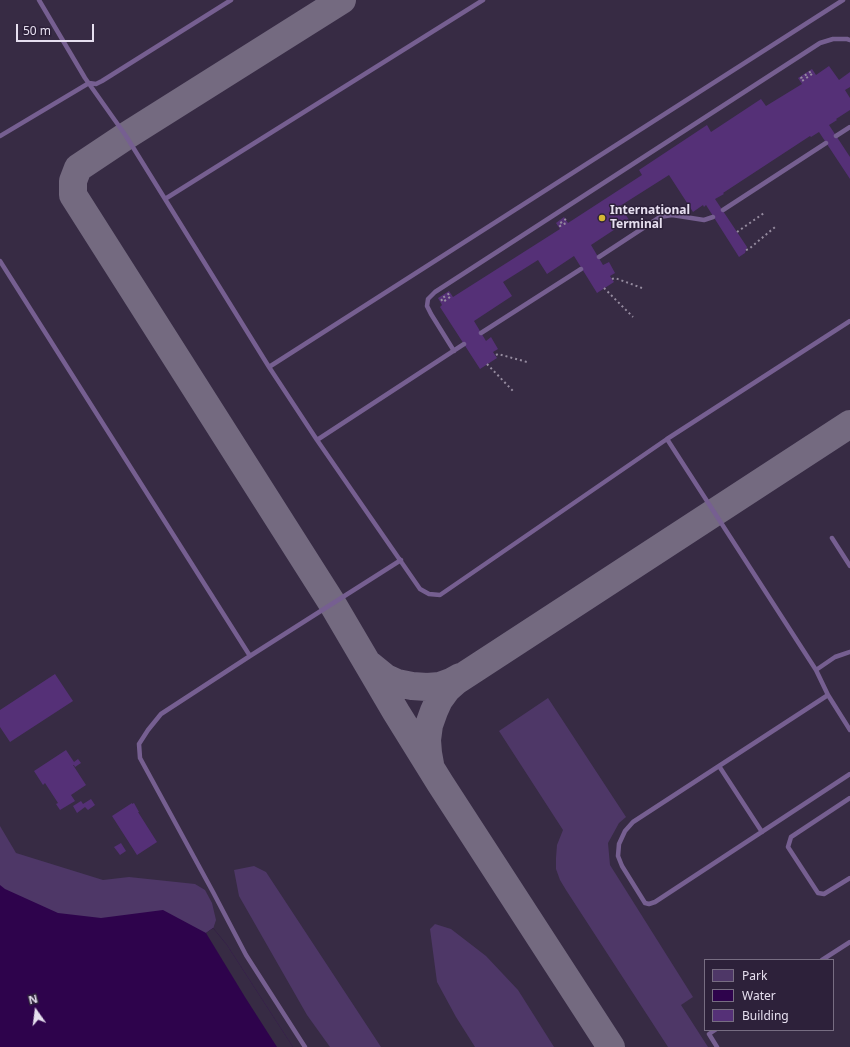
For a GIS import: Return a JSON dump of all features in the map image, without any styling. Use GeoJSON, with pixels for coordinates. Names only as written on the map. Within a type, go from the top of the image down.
{"type":"FeatureCollection","features":[{"type":"Feature","properties":{"kind":"lane"},"geometry":{"type":"LineString","coordinates":[[39,0],[89,83],[126,136],[269,367],[317,440],[420,589],[429,594],[440,595],[667,438],[850,321]]}},
{"type":"Feature","properties":{"kind":"lane"},"geometry":{"type":"LineString","coordinates":[[0,136],[89,83],[96,84],[102,81],[231,0]]}},
{"type":"Feature","properties":{"kind":"lane"},"geometry":{"type":"LineString","coordinates":[[165,199],[483,0]]}},
{"type":"Feature","properties":{"kind":"lane"},"geometry":{"type":"LineString","coordinates":[[269,367],[843,0]]}},
{"type":"Feature","properties":{"kind":"lane"},"geometry":{"type":"LineString","coordinates":[[454,351],[427,306],[428,298],[435,292],[820,43],[833,39],[850,40]]}},
{"type":"Feature","properties":{"kind":"lane"},"geometry":{"type":"LineString","coordinates":[[836,136],[850,127]]}},
{"type":"Feature","properties":{"kind":"lane"},"geometry":{"type":"LineString","coordinates":[[723,210],[826,143]]}},
{"type":"Feature","properties":{"kind":"lane"},"geometry":{"type":"LineString","coordinates":[[598,257],[660,217],[672,215],[704,220],[713,217]]}},
{"type":"Feature","properties":{"kind":"lane"},"geometry":{"type":"LineString","coordinates":[[0,262],[250,656]]}},
{"type":"Feature","properties":{"kind":"lane"},"geometry":{"type":"LineString","coordinates":[[481,333],[581,268]]}},
{"type":"Feature","properties":{"kind":"lane"},"geometry":{"type":"LineString","coordinates":[[317,440],[464,344]]}},
{"type":"Feature","properties":{"kind":"lane"},"geometry":{"type":"LineString","coordinates":[[667,438],[816,670],[828,695],[850,730]]}},
{"type":"Feature","properties":{"kind":"lane"},"geometry":{"type":"LineString","coordinates":[[832,538],[850,566]]}},
{"type":"Feature","properties":{"kind":"lane"},"geometry":{"type":"LineString","coordinates":[[305,1047],[246,955],[140,758],[139,744],[161,714],[401,560]]}},
{"type":"Feature","properties":{"kind":"lane"},"geometry":{"type":"LineString","coordinates":[[816,670],[835,657],[850,652]]}},
{"type":"Feature","properties":{"kind":"lane"},"geometry":{"type":"LineString","coordinates":[[828,695],[633,822],[625,831],[619,844],[618,856],[622,866],[645,903],[649,904],[655,902],[850,774]]}},
{"type":"Feature","properties":{"kind":"lane"},"geometry":{"type":"LineString","coordinates":[[719,766],[762,832]]}},
{"type":"Feature","properties":{"kind":"lane"},"geometry":{"type":"LineString","coordinates":[[850,798],[791,837],[788,847],[818,893],[824,894],[850,878]]}},
{"type":"Feature","properties":{"kind":"lane"},"geometry":{"type":"LineString","coordinates":[[824,959],[850,942]]}},
{"type":"Feature","properties":{"kind":"lane"},"geometry":{"type":"LineString","coordinates":[[714,1031],[709,1034],[718,1047]]}},
{"type":"Feature","properties":{"kind":"path"},"geometry":{"type":"LineString","coordinates":[[812,74],[802,81],[801,78],[813,70]]}},
{"type":"Feature","properties":{"kind":"path"},"geometry":{"type":"LineString","coordinates":[[737,232],[764,213]]}},
{"type":"Feature","properties":{"kind":"path"},"geometry":{"type":"LineString","coordinates":[[566,219],[559,224],[560,226],[566,223]]}},
{"type":"Feature","properties":{"kind":"path"},"geometry":{"type":"LineString","coordinates":[[746,250],[774,227]]}},
{"type":"Feature","properties":{"kind":"path"},"geometry":{"type":"LineString","coordinates":[[612,279],[615,278],[642,288]]}},
{"type":"Feature","properties":{"kind":"path"},"geometry":{"type":"LineString","coordinates":[[604,288],[632,317]]}},
{"type":"Feature","properties":{"kind":"path"},"geometry":{"type":"LineString","coordinates":[[450,293],[441,299],[443,302],[450,297]]}},
{"type":"Feature","properties":{"kind":"path"},"geometry":{"type":"LineString","coordinates":[[496,355],[498,354],[527,362]]}},
{"type":"Feature","properties":{"kind":"path"},"geometry":{"type":"LineString","coordinates":[[487,364],[514,392]]}},
{"type":"Feature","properties":{"kind":"green space"},"geometry":{"type":"Polygon","coordinates":[[[548,698],[626,817],[619,823],[608,843],[610,865],[693,997],[681,1005],[708,1047],[668,1047],[560,880],[556,869],[556,858],[557,845],[563,830],[499,731],[548,698]]]}},
{"type":"Feature","properties":{"kind":"green space"},"geometry":{"type":"Polygon","coordinates":[[[0,826],[16,853],[103,880],[129,877],[195,884],[205,890],[212,903],[216,920],[213,929],[227,945],[293,1047],[0,1047],[0,826]]]}},
{"type":"Feature","properties":{"kind":"green space"},"geometry":{"type":"Polygon","coordinates":[[[254,866],[266,872],[381,1047],[330,1047],[307,1015],[239,896],[234,870],[254,866]]]}},
{"type":"Feature","properties":{"kind":"green space"},"geometry":{"type":"Polygon","coordinates":[[[435,924],[451,929],[486,956],[518,990],[554,1047],[475,1047],[456,1017],[437,982],[430,929],[435,924]]]}},
{"type":"Feature","properties":{"kind":"water"},"geometry":{"type":"Polygon","coordinates":[[[0,885],[5,889],[58,913],[101,918],[163,910],[206,933],[213,928],[227,945],[293,1047],[0,1047],[0,885]]]}},
{"type":"Feature","properties":{"kind":"pier"},"geometry":{"type":"Polygon","coordinates":[[[213,928],[227,945],[293,1047],[277,1047],[206,933],[213,928]]]}},
{"type":"Feature","properties":{"kind":"building","name":"International Terminal"},"geometry":{"type":"Polygon","coordinates":[[[829,66],[839,80],[850,72],[850,87],[845,90],[850,98],[850,110],[829,125],[850,157],[850,179],[819,132],[811,137],[810,136],[723,193],[724,194],[715,199],[747,247],[745,253],[739,257],[706,205],[704,207],[703,205],[693,212],[669,175],[620,206],[629,220],[591,245],[603,265],[609,262],[615,273],[610,276],[614,282],[597,293],[574,256],[547,274],[538,260],[503,282],[512,296],[474,321],[486,341],[491,337],[498,349],[493,352],[497,358],[480,369],[440,307],[442,305],[438,298],[449,291],[453,297],[560,229],[556,223],[564,217],[568,223],[642,175],[639,170],[707,125],[711,132],[761,99],[766,106],[802,84],[798,78],[812,69],[816,75],[829,66]]]}},
{"type":"Feature","properties":{"kind":"building"},"geometry":{"type":"Polygon","coordinates":[[[55,674],[73,701],[10,742],[0,727],[0,710],[55,674]]]}},
{"type":"Feature","properties":{"kind":"building"},"geometry":{"type":"Polygon","coordinates":[[[66,750],[74,762],[78,759],[81,763],[75,767],[73,765],[86,785],[71,795],[75,801],[60,810],[56,804],[58,803],[45,783],[43,785],[34,771],[66,750]]]}},
{"type":"Feature","properties":{"kind":"building"},"geometry":{"type":"Polygon","coordinates":[[[91,799],[95,805],[88,810],[85,807],[77,813],[73,806],[81,801],[83,804],[91,799]]]}},
{"type":"Feature","properties":{"kind":"building"},"geometry":{"type":"Polygon","coordinates":[[[134,803],[157,842],[137,855],[112,816],[134,803]]]}},
{"type":"Feature","properties":{"kind":"building"},"geometry":{"type":"Polygon","coordinates":[[[121,843],[126,851],[120,855],[114,847],[121,843]]]}},
{"type":"Feature","properties":{"kind":"taxiway"},"geometry":{"type":"LineString","coordinates":[[342,0],[126,136],[78,168],[73,181],[73,195],[332,603],[396,712],[440,783],[611,1047]]}},
{"type":"Feature","properties":{"kind":"taxiway"},"geometry":{"type":"LineString","coordinates":[[430,764],[427,740],[429,725],[439,700],[447,689],[456,681],[850,424]]}},
{"type":"Feature","properties":{"kind":"taxiway"},"geometry":{"type":"LineString","coordinates":[[370,665],[386,678],[397,683],[412,686],[440,686],[460,677]]}},
{"type":"Feature","properties":{"kind":"place","name":"International Terminal"},"geometry":{"type":"Point","coordinates":[602,218]}}]}
